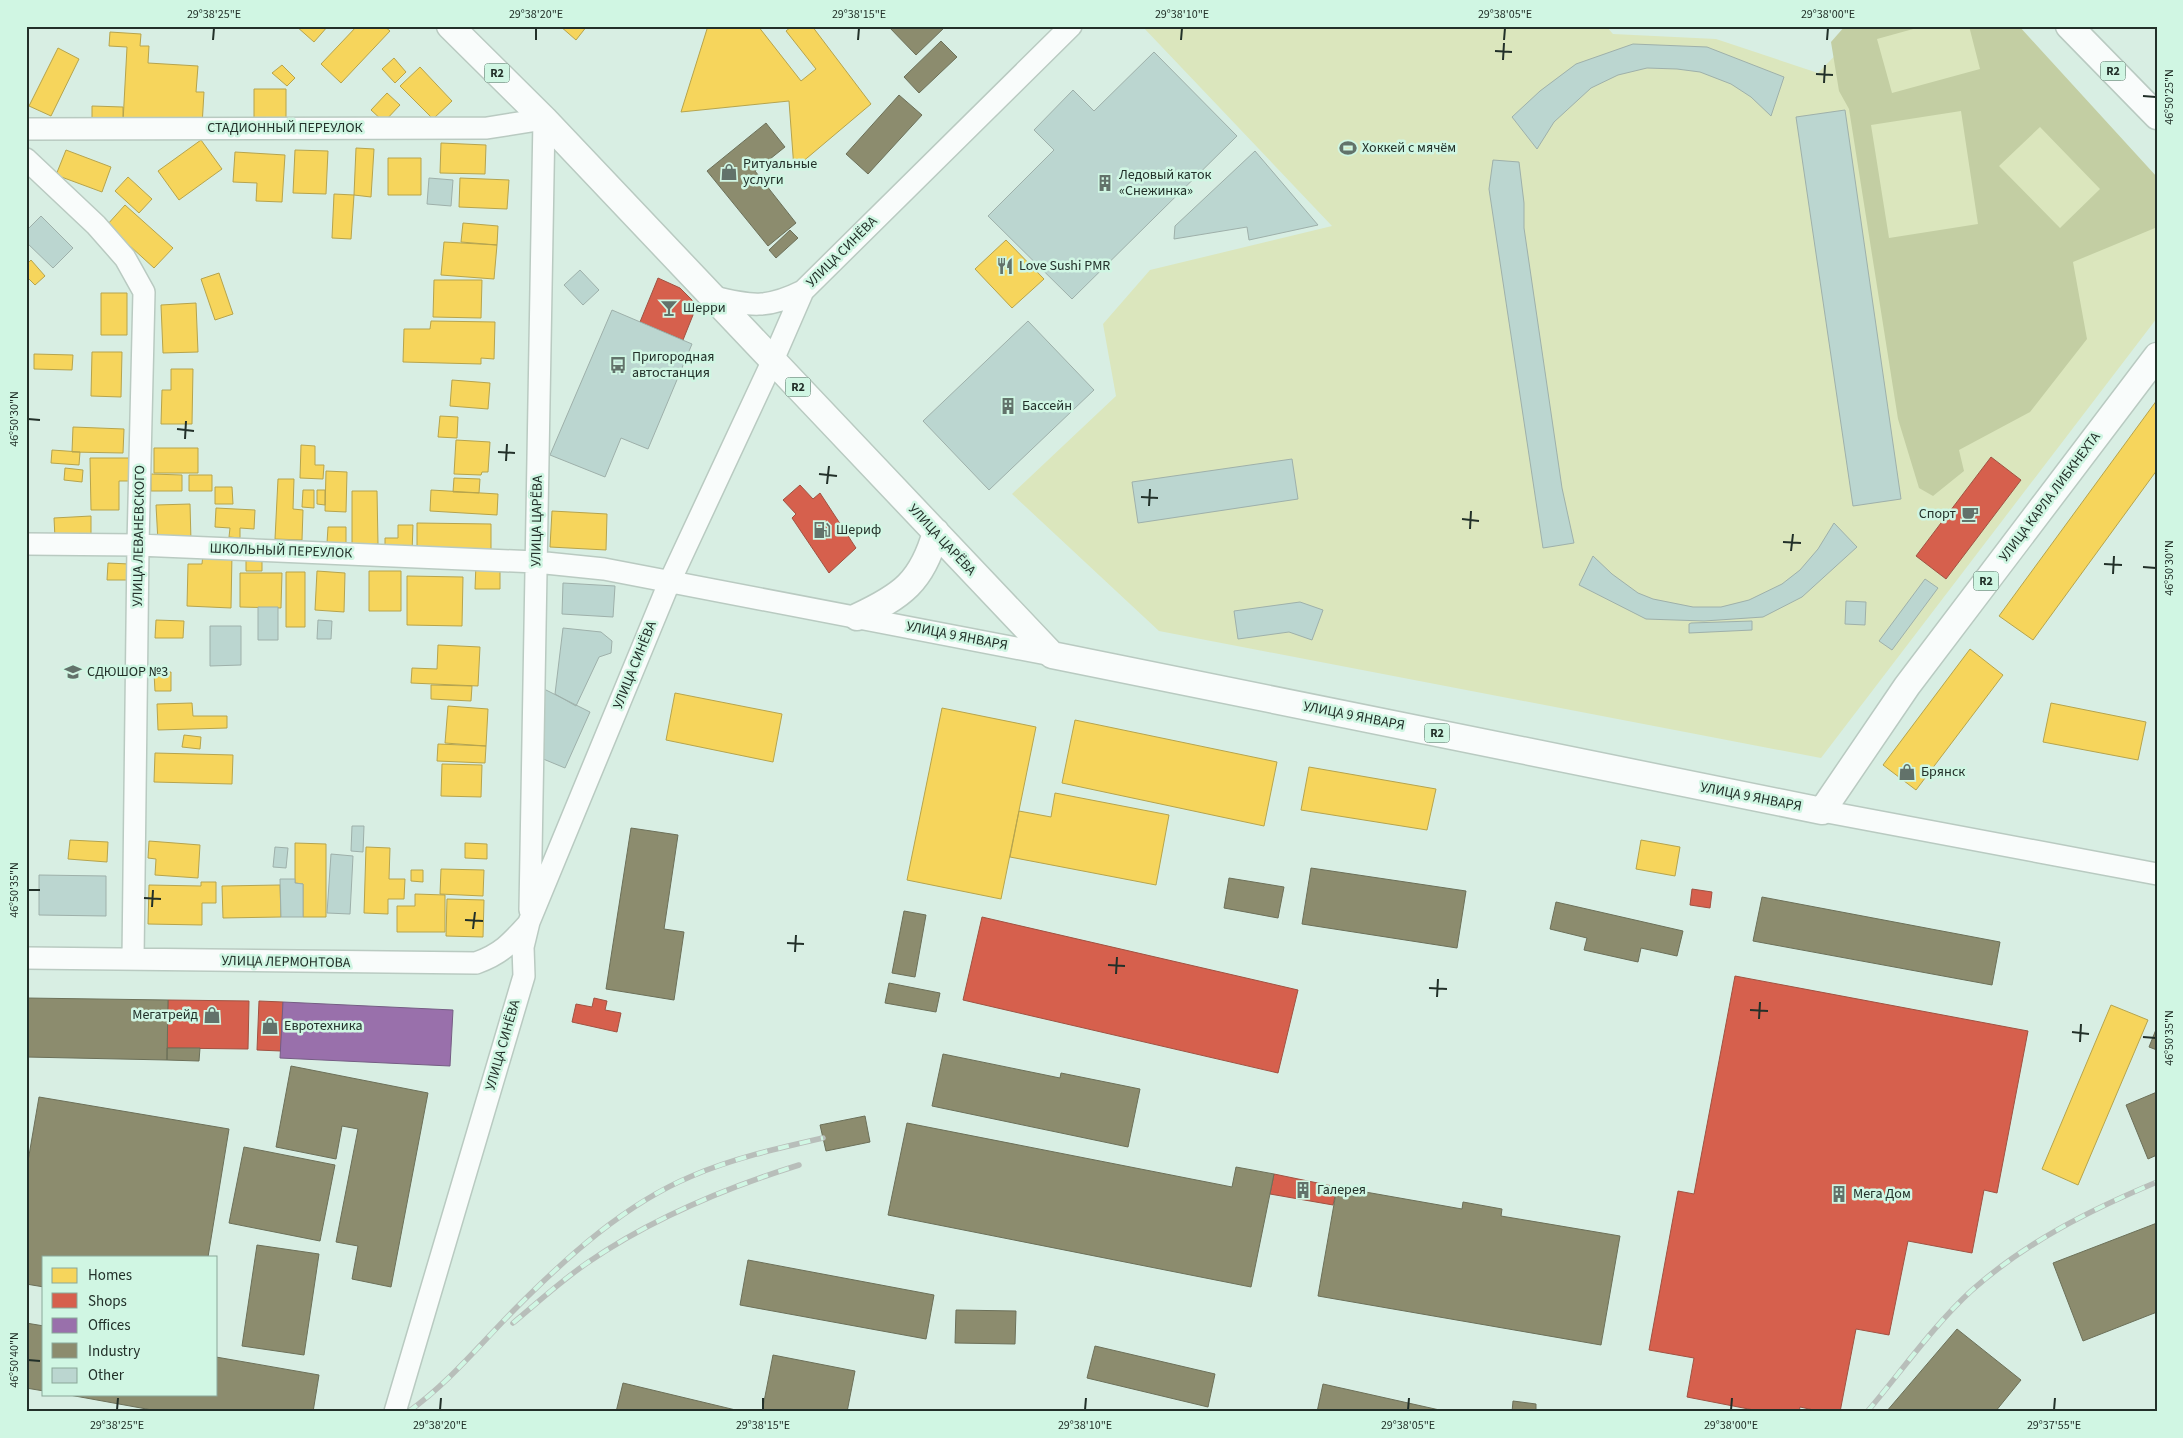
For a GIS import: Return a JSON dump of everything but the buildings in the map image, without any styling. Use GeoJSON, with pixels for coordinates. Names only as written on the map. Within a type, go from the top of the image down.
{"type":"FeatureCollection","features":[{"type":"Feature","properties":{"kind":"main road","name":"УЛИЦА ЦАРЁВА"},"geometry":{"type":"LineString","coordinates":[[450,26],[544,120],[1052,655]]}},
{"type":"Feature","properties":{"kind":"main road","name":"R2"},"geometry":{"type":"LineString","coordinates":[[2069,26],[2157,116]]}},
{"type":"Feature","properties":{"kind":"main road","name":"УЛИЦА КАРЛА ЛИБКНЕХТА"},"geometry":{"type":"LineString","coordinates":[[1822,811],[1907,686],[2157,356]]}},
{"type":"Feature","properties":{"kind":"main road"},"geometry":{"type":"LineString","coordinates":[[857,617],[890,601],[910,584],[930,552],[936,532]]}},
{"type":"Feature","properties":{"kind":"main road","name":"УЛИЦА 9 ЯНВАРЯ"},"geometry":{"type":"LineString","coordinates":[[1052,655],[1822,811]]}},
{"type":"Feature","properties":{"kind":"street","name":"УЛИЦА СИНЁВА"},"geometry":{"type":"LineString","coordinates":[[396,1412],[524,976],[523,947],[529,922],[669,582],[802,291],[1071,26]]}},
{"type":"Feature","properties":{"kind":"street","name":"СТАДИОННЫЙ ПЕРЕУЛОК"},"geometry":{"type":"LineString","coordinates":[[26,129],[487,128],[544,120]]}},
{"type":"Feature","properties":{"kind":"street","name":"УЛИЦА ЦАРЁВА"},"geometry":{"type":"LineString","coordinates":[[529,922],[544,120]]}},
{"type":"Feature","properties":{"kind":"street","name":"УЛИЦА ЛЕВАНЕВСКОГО"},"geometry":{"type":"LineString","coordinates":[[26,159],[96,225],[125,258],[144,292],[138,545],[133,959]]}},
{"type":"Feature","properties":{"kind":"street"},"geometry":{"type":"LineString","coordinates":[[713,297],[737,303],[760,305],[782,301],[802,291]]}},
{"type":"Feature","properties":{"kind":"street","name":"ШКОЛЬНЫЙ ПЕРЕУЛОК"},"geometry":{"type":"LineString","coordinates":[[26,544],[138,545],[536,562],[604,569],[669,582]]}},
{"type":"Feature","properties":{"kind":"street","name":"УЛИЦА 9 ЯНВАРЯ"},"geometry":{"type":"LineString","coordinates":[[669,582],[1052,655]]}},
{"type":"Feature","properties":{"kind":"street","name":"УЛИЦА 9 ЯНВАРЯ"},"geometry":{"type":"LineString","coordinates":[[1822,811],[2157,874]]}},
{"type":"Feature","properties":{"kind":"street","name":"УЛИЦА ЛЕРМОНТОВА"},"geometry":{"type":"LineString","coordinates":[[26,958],[476,963],[495,956],[507,948],[529,922]]}},
{"type":"Feature","properties":{"kind":"green space"},"geometry":{"type":"Polygon","coordinates":[[[1142,26],[1606,26],[1613,34],[1716,39],[1818,73],[1864,26],[2000,26],[2157,193],[2157,318],[1821,758],[1159,631],[1012,494],[1116,396],[1103,324],[1150,270],[1332,226],[1142,26]]]}},
{"type":"Feature","properties":{"kind":"green space"},"geometry":{"type":"Polygon","coordinates":[[[1845,26],[1924,26],[1877,39],[1892,93],[1980,69],[1969,26],[2019,26],[2157,177],[2155,228],[2073,262],[2087,339],[2030,412],[1959,450],[1964,471],[1933,496],[1919,488],[1898,419],[1849,109],[1839,91],[1831,42],[1845,26]],[[1961,111],[1871,125],[1889,238],[1978,224],[1961,111]],[[2040,127],[1999,166],[2060,228],[2100,189],[2040,127]]]}},
{"type":"Feature","properties":{"kind":"railway"},"geometry":{"type":"LineString","coordinates":[[408,1412],[438,1388],[556,1269],[621,1216],[667,1188],[692,1176],[740,1159],[823,1138]]}},
{"type":"Feature","properties":{"kind":"railway"},"geometry":{"type":"LineString","coordinates":[[513,1323],[577,1270],[637,1232],[689,1206],[799,1165]]}},
{"type":"Feature","properties":{"kind":"railway"},"geometry":{"type":"LineString","coordinates":[[1867,1412],[1957,1304],[1992,1273],[2036,1242],[2083,1216],[2157,1182]]}},
{"type":"Feature","properties":{"kind":"place","name":"Хоккей с мячём"},"geometry":{"type":"Point","coordinates":[1348,148]}},
{"type":"Feature","properties":{"kind":"place","name":"Ритуальные услуги"},"geometry":{"type":"Point","coordinates":[729,172]}},
{"type":"Feature","properties":{"kind":"place","name":"Ледовый каток «Снежинка»"},"geometry":{"type":"Point","coordinates":[1105,183]}},
{"type":"Feature","properties":{"kind":"place","name":"Love Sushi PMR"},"geometry":{"type":"Point","coordinates":[1005,266]}},
{"type":"Feature","properties":{"kind":"place","name":"Шерри"},"geometry":{"type":"Point","coordinates":[669,308]}},
{"type":"Feature","properties":{"kind":"place","name":"Пригородная автостанция"},"geometry":{"type":"Point","coordinates":[618,365]}},
{"type":"Feature","properties":{"kind":"place","name":"Бассейн"},"geometry":{"type":"Point","coordinates":[1008,406]}},
{"type":"Feature","properties":{"kind":"place","name":"Спорт"},"geometry":{"type":"Point","coordinates":[1970,514]}},
{"type":"Feature","properties":{"kind":"place","name":"Шериф"},"geometry":{"type":"Point","coordinates":[822,530]}},
{"type":"Feature","properties":{"kind":"place","name":"СДЮШОР №3"},"geometry":{"type":"Point","coordinates":[73,672]}},
{"type":"Feature","properties":{"kind":"place","name":"Брянск"},"geometry":{"type":"Point","coordinates":[1907,772]}},
{"type":"Feature","properties":{"kind":"place","name":"Мегатрейд"},"geometry":{"type":"Point","coordinates":[212,1015]}},
{"type":"Feature","properties":{"kind":"place","name":"Евротехника"},"geometry":{"type":"Point","coordinates":[270,1026]}},
{"type":"Feature","properties":{"kind":"place","name":"Галерея"},"geometry":{"type":"Point","coordinates":[1303,1190]}},
{"type":"Feature","properties":{"kind":"place","name":"Мега Дом"},"geometry":{"type":"Point","coordinates":[1839,1194]}}]}
